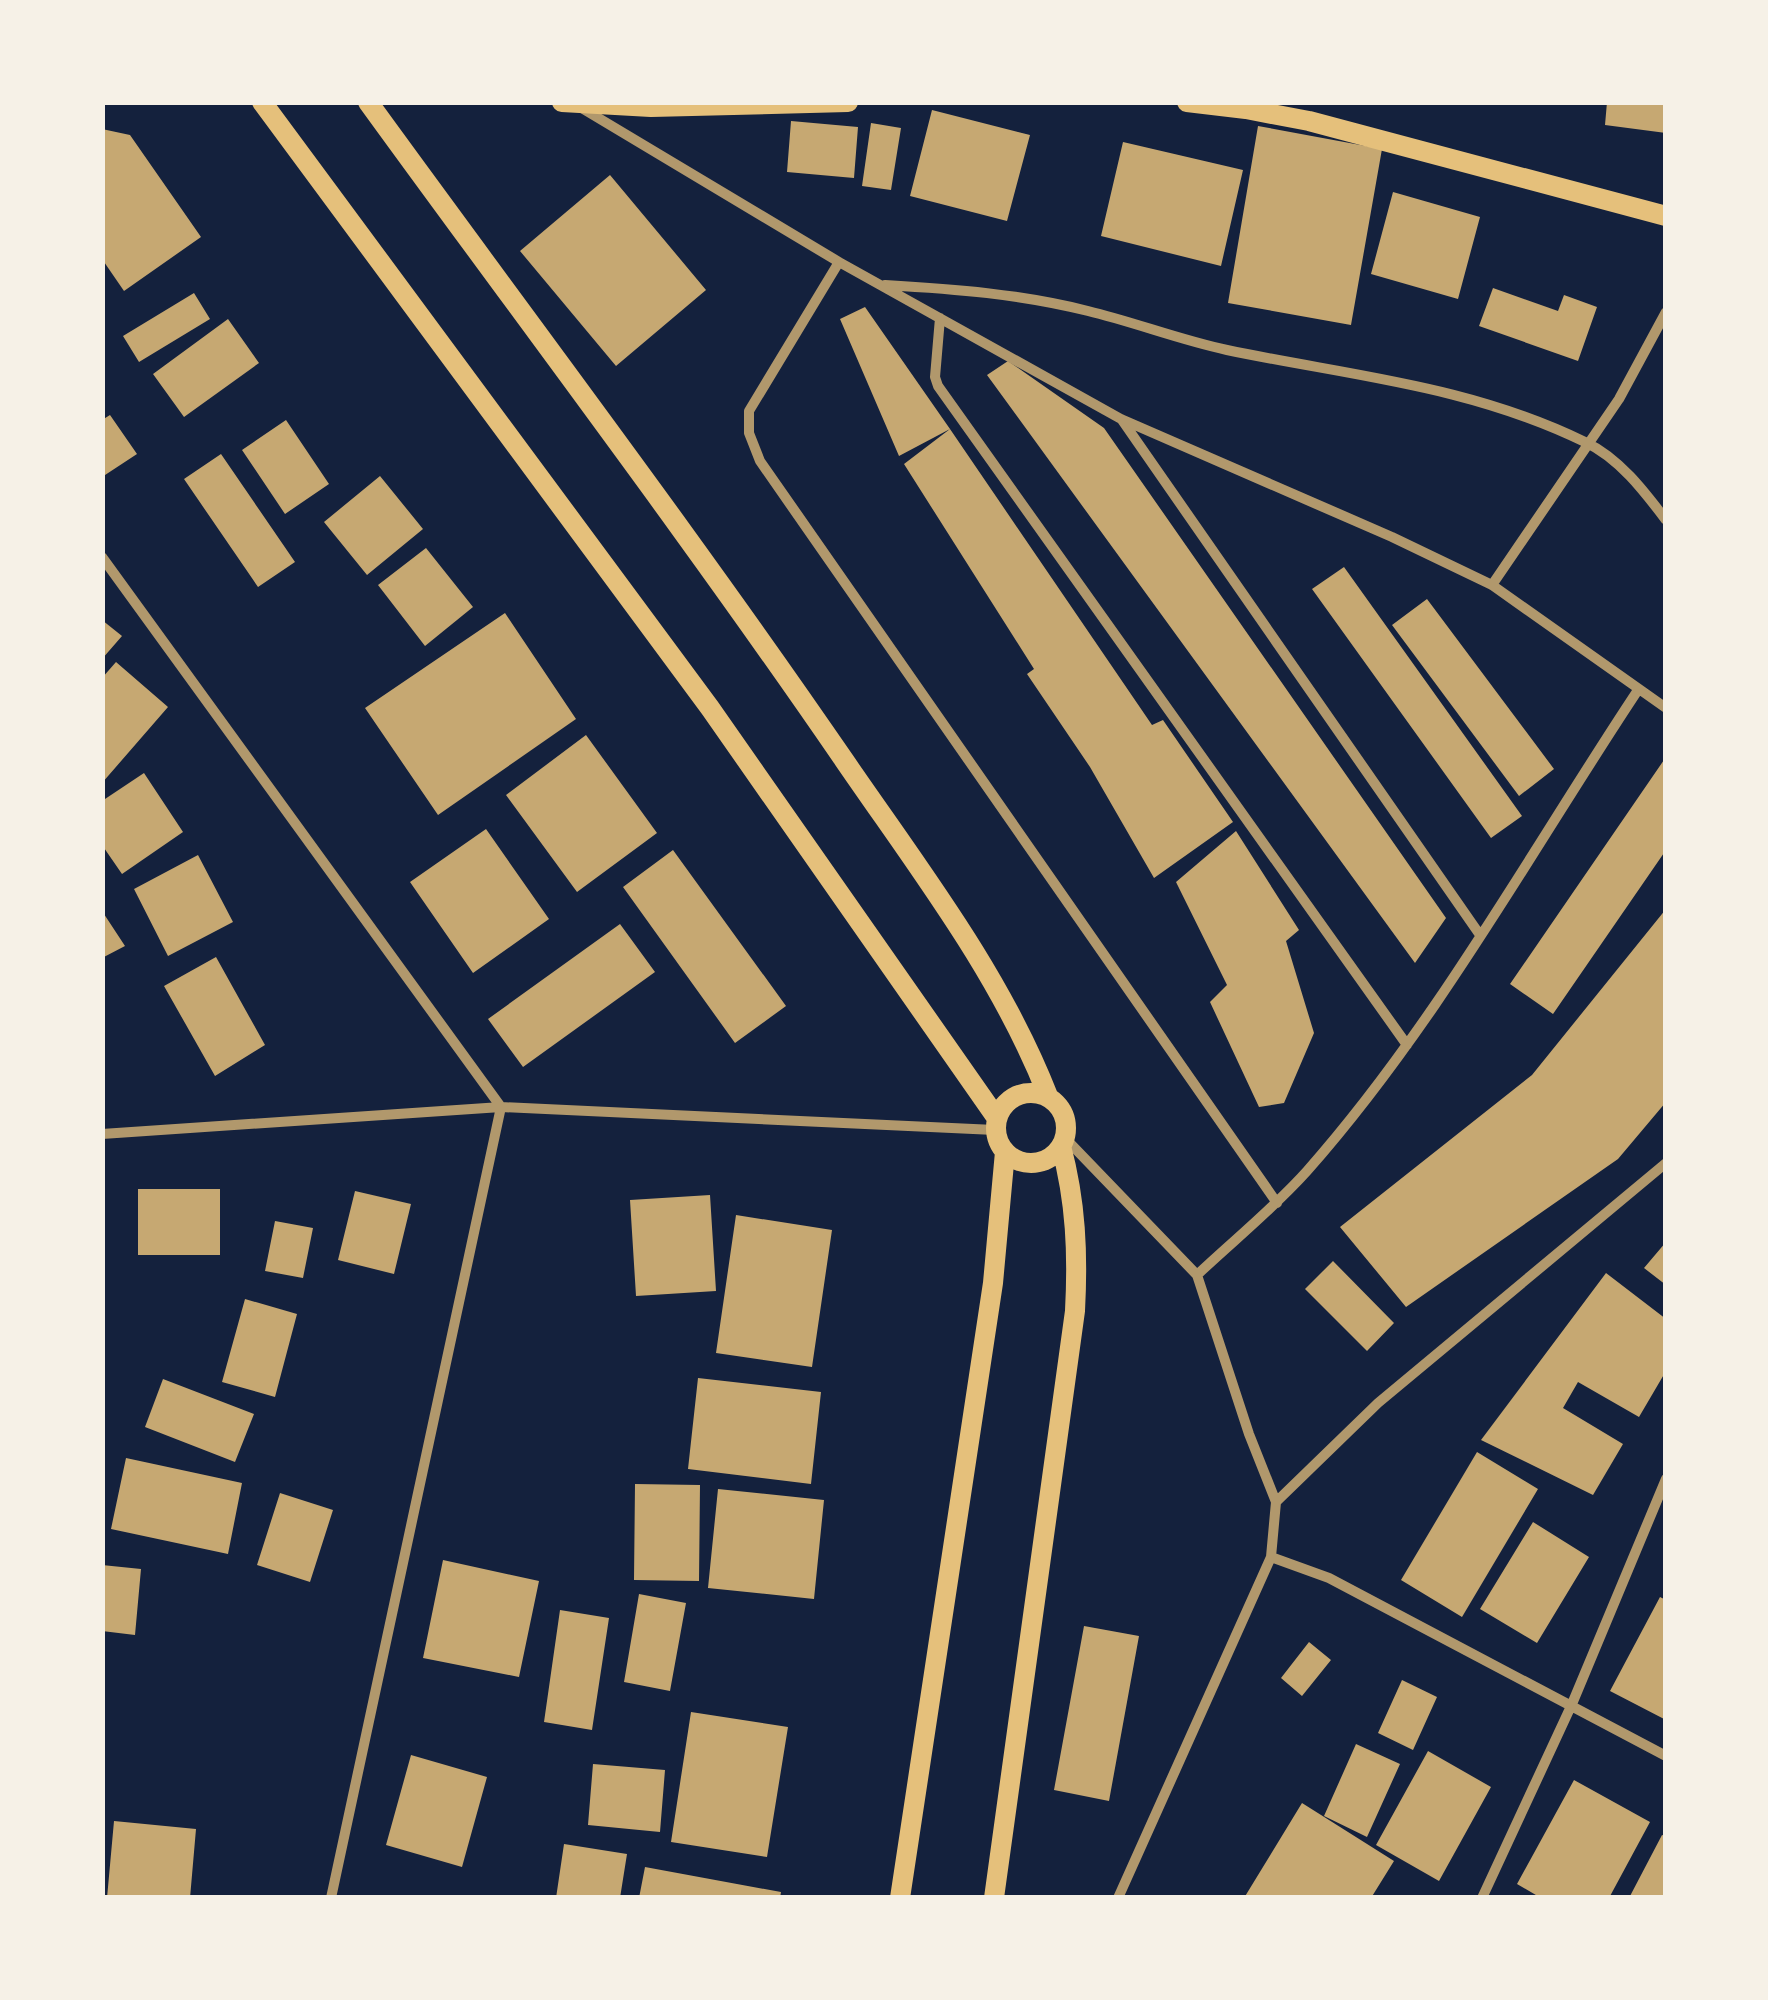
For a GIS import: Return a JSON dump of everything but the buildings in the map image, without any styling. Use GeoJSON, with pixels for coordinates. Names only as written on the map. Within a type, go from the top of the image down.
{"type":"FeatureCollection","features":[{"type":"Feature","properties":{"kind":"main road"},"geometry":{"type":"LineString","coordinates":[[262,102],[710,708],[996,1123],[1005,1152],[993,1283],[900,1898]]}},
{"type":"Feature","properties":{"kind":"main road"},"geometry":{"type":"LineString","coordinates":[[368,102],[799,695],[922,873],[994,983],[1028,1045],[1048,1096],[1059,1106],[1066,1122],[1063,1142],[1078,1245],[1076,1311],[994,1898]]}},
{"type":"Feature","properties":{"kind":"main road"},"geometry":{"type":"LineString","coordinates":[[569,104],[848,102]]}},
{"type":"Feature","properties":{"kind":"main road"},"geometry":{"type":"LineString","coordinates":[[1187,102],[1308,121],[1666,216]]}},
{"type":"Feature","properties":{"kind":"main road"},"geometry":{"type":"LineString","coordinates":[[996,1123],[1002,1106],[1023,1093],[1048,1096]]}},
{"type":"Feature","properties":{"kind":"main road"},"geometry":{"type":"LineString","coordinates":[[1005,1152],[1028,1163],[1042,1162],[1063,1142]]}},
{"type":"Feature","properties":{"kind":"street"},"geometry":{"type":"LineString","coordinates":[[569,104],[839,262],[1122,419],[1492,585],[1666,708]]}},
{"type":"Feature","properties":{"kind":"street"},"geometry":{"type":"LineString","coordinates":[[839,262],[749,411],[749,434],[760,460],[1277,1203]]}},
{"type":"Feature","properties":{"kind":"street"},"geometry":{"type":"LineString","coordinates":[[880,285],[975,290],[1086,310],[1224,349],[1384,377],[1489,403],[1589,443],[1636,480],[1666,520]]}},
{"type":"Feature","properties":{"kind":"street"},"geometry":{"type":"LineString","coordinates":[[1492,585],[1619,399],[1666,312]]}},
{"type":"Feature","properties":{"kind":"street"},"geometry":{"type":"LineString","coordinates":[[940,318],[934,377],[938,386],[1407,1045]]}},
{"type":"Feature","properties":{"kind":"street"},"geometry":{"type":"LineString","coordinates":[[1122,419],[1480,934]]}},
{"type":"Feature","properties":{"kind":"street"},"geometry":{"type":"LineString","coordinates":[[102,556],[501,1108],[331,1898]]}},
{"type":"Feature","properties":{"kind":"street"},"geometry":{"type":"LineString","coordinates":[[1197,1276],[1309,1169],[1407,1045],[1638,690]]}},
{"type":"Feature","properties":{"kind":"street"},"geometry":{"type":"LineString","coordinates":[[102,1134],[501,1108],[996,1123]]}},
{"type":"Feature","properties":{"kind":"street"},"geometry":{"type":"LineString","coordinates":[[1063,1142],[1197,1276],[1249,1434],[1276,1502],[1272,1557],[1118,1898]]}},
{"type":"Feature","properties":{"kind":"street"},"geometry":{"type":"LineString","coordinates":[[1276,1502],[1378,1403],[1666,1163]]}},
{"type":"Feature","properties":{"kind":"street"},"geometry":{"type":"LineString","coordinates":[[1482,1898],[1572,1704],[1666,1479]]}},
{"type":"Feature","properties":{"kind":"street"},"geometry":{"type":"LineString","coordinates":[[1272,1557],[1329,1578],[1666,1756]]}}]}
